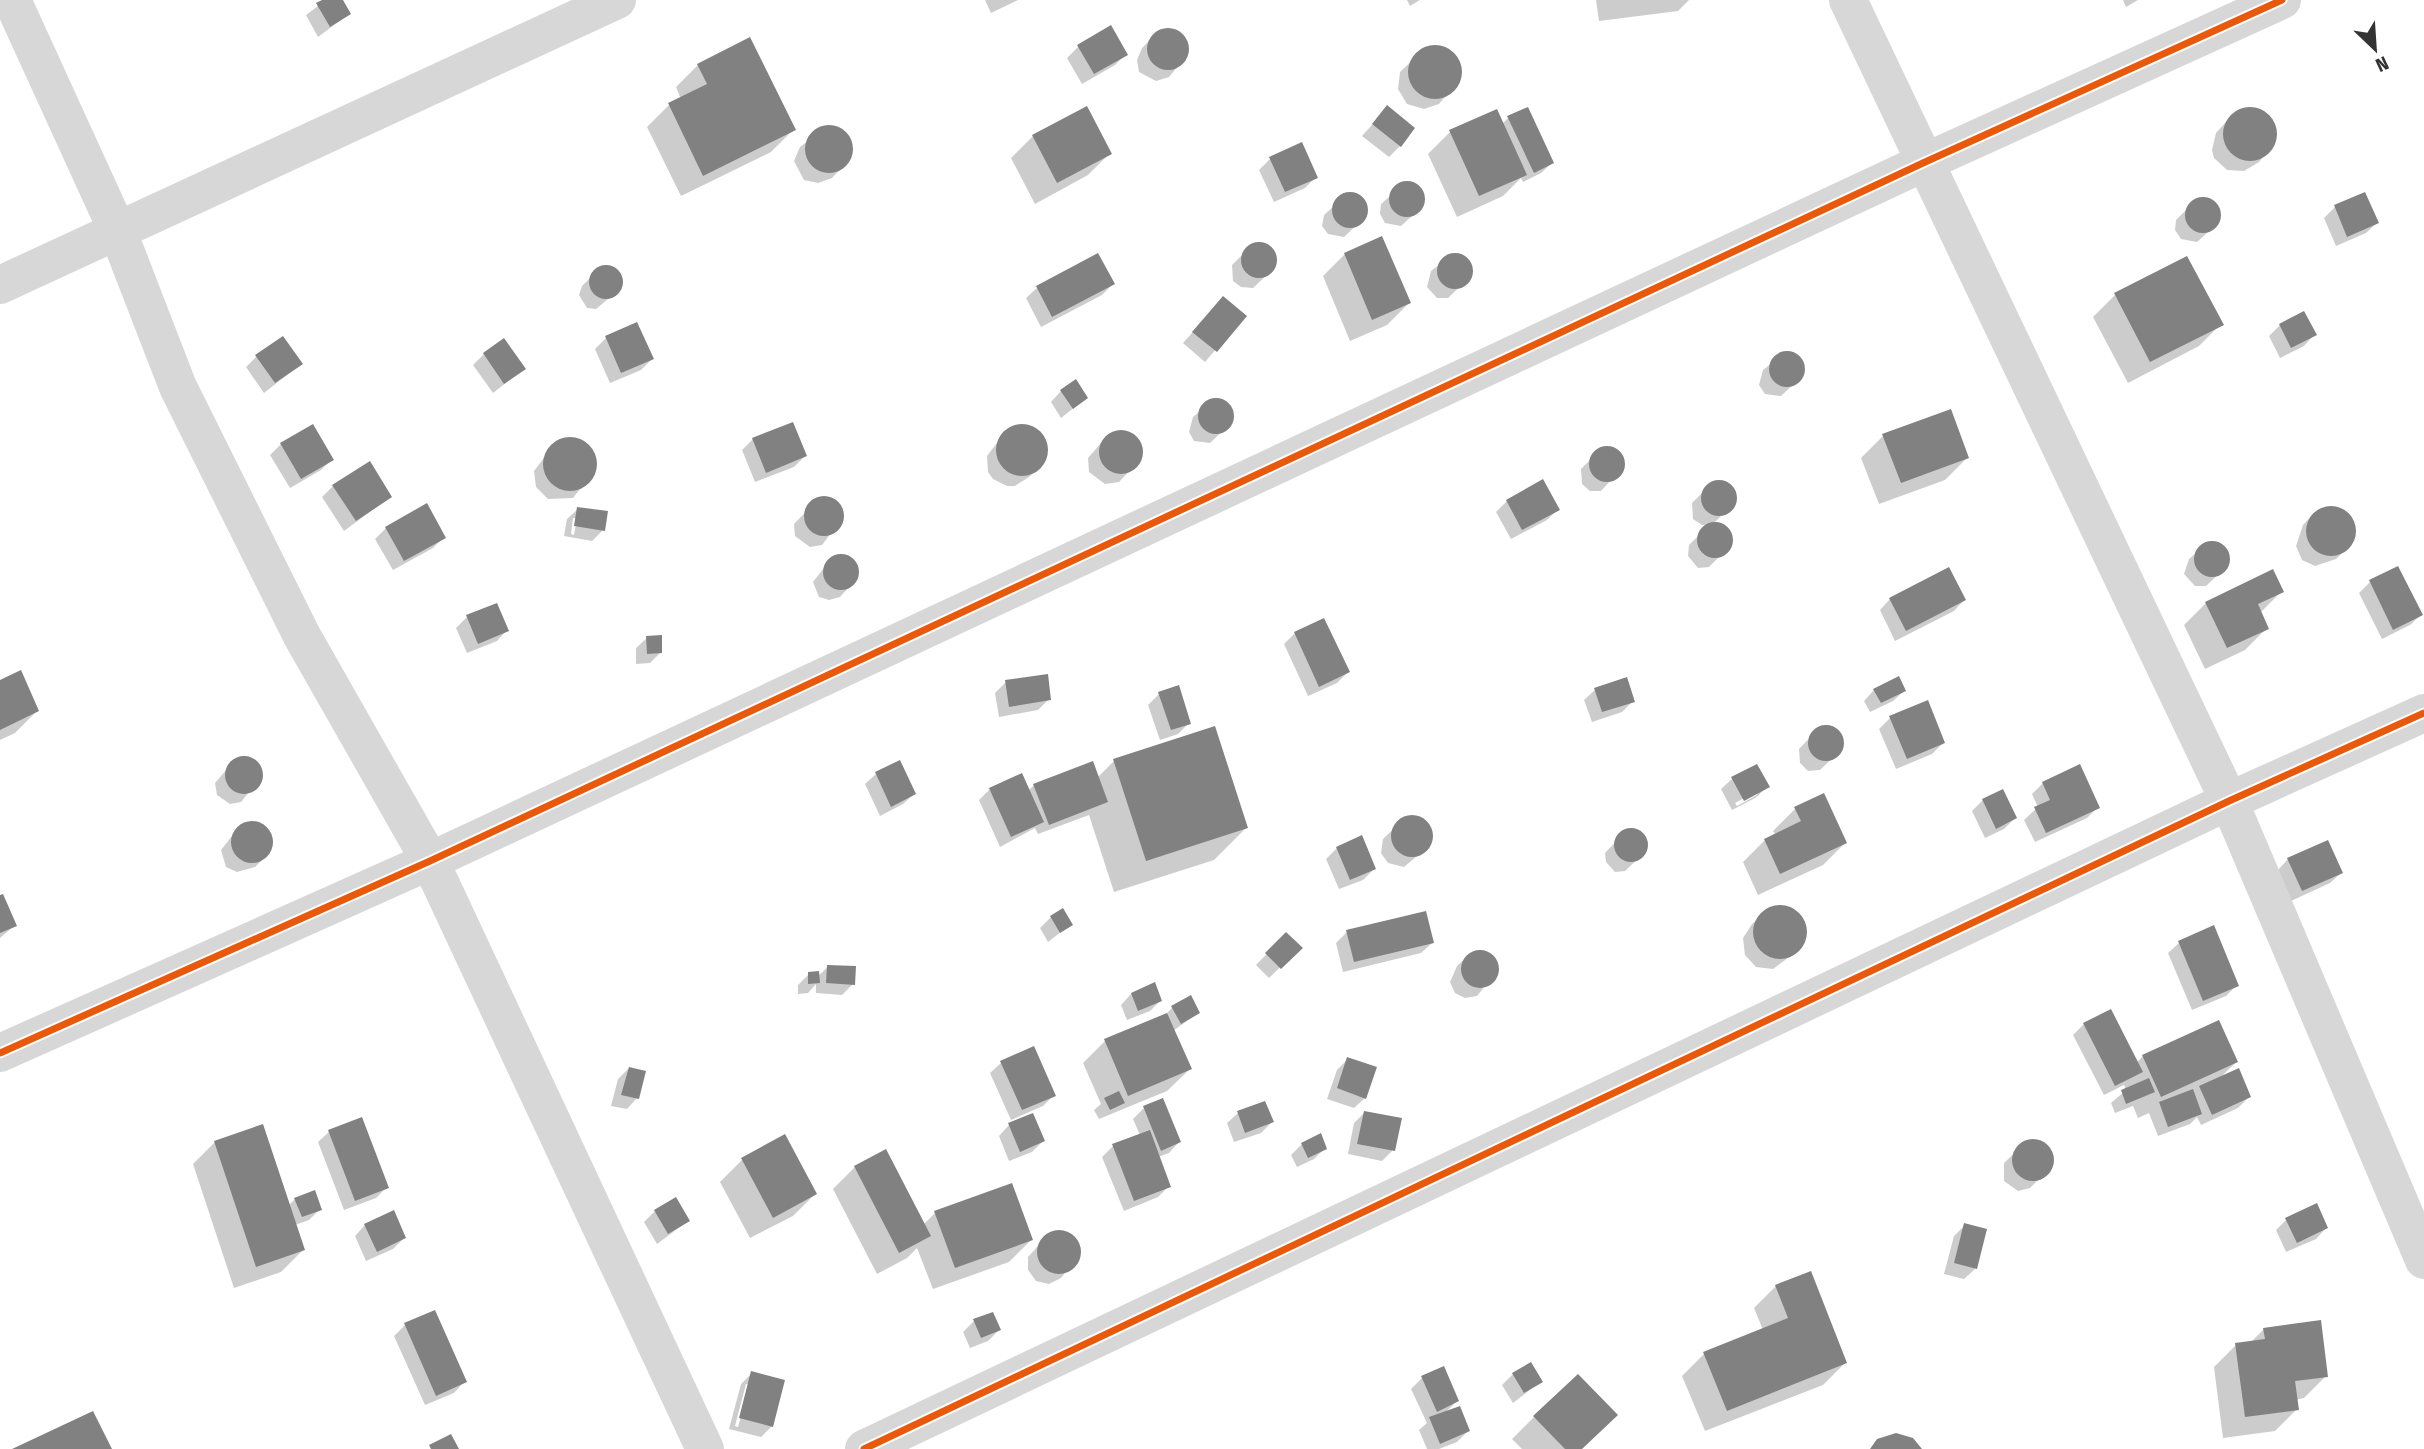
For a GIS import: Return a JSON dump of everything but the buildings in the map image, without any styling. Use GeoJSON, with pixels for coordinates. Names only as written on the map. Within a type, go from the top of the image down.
{"type":"FeatureCollection","features":[{"type":"Feature","properties":{"kind":"street"},"geometry":{"type":"LineString","coordinates":[[12,0],[118,232],[178,387],[302,636],[430,862],[705,1449]]}},
{"type":"Feature","properties":{"kind":"street"},"geometry":{"type":"LineString","coordinates":[[0,285],[617,0]]}},
{"type":"Feature","properties":{"kind":"street"},"geometry":{"type":"LineString","coordinates":[[1848,0],[1923,163],[2229,801],[2424,1260]]}},
{"type":"Feature","properties":{"kind":"street"},"geometry":{"type":"LineString","coordinates":[[0,1052],[430,862],[1923,163],[2282,0]]}},
{"type":"Feature","properties":{"kind":"street"},"geometry":{"type":"LineString","coordinates":[[864,1449],[2229,801],[2424,713]]}},
{"type":"Feature","properties":{"kind":"cycle path"},"geometry":{"type":"LineString","coordinates":[[0,1053],[430,861],[1923,163],[2282,0]]}},
{"type":"Feature","properties":{"kind":"cycle path"},"geometry":{"type":"LineString","coordinates":[[864,1449],[2229,801],[2424,713]]}}]}
